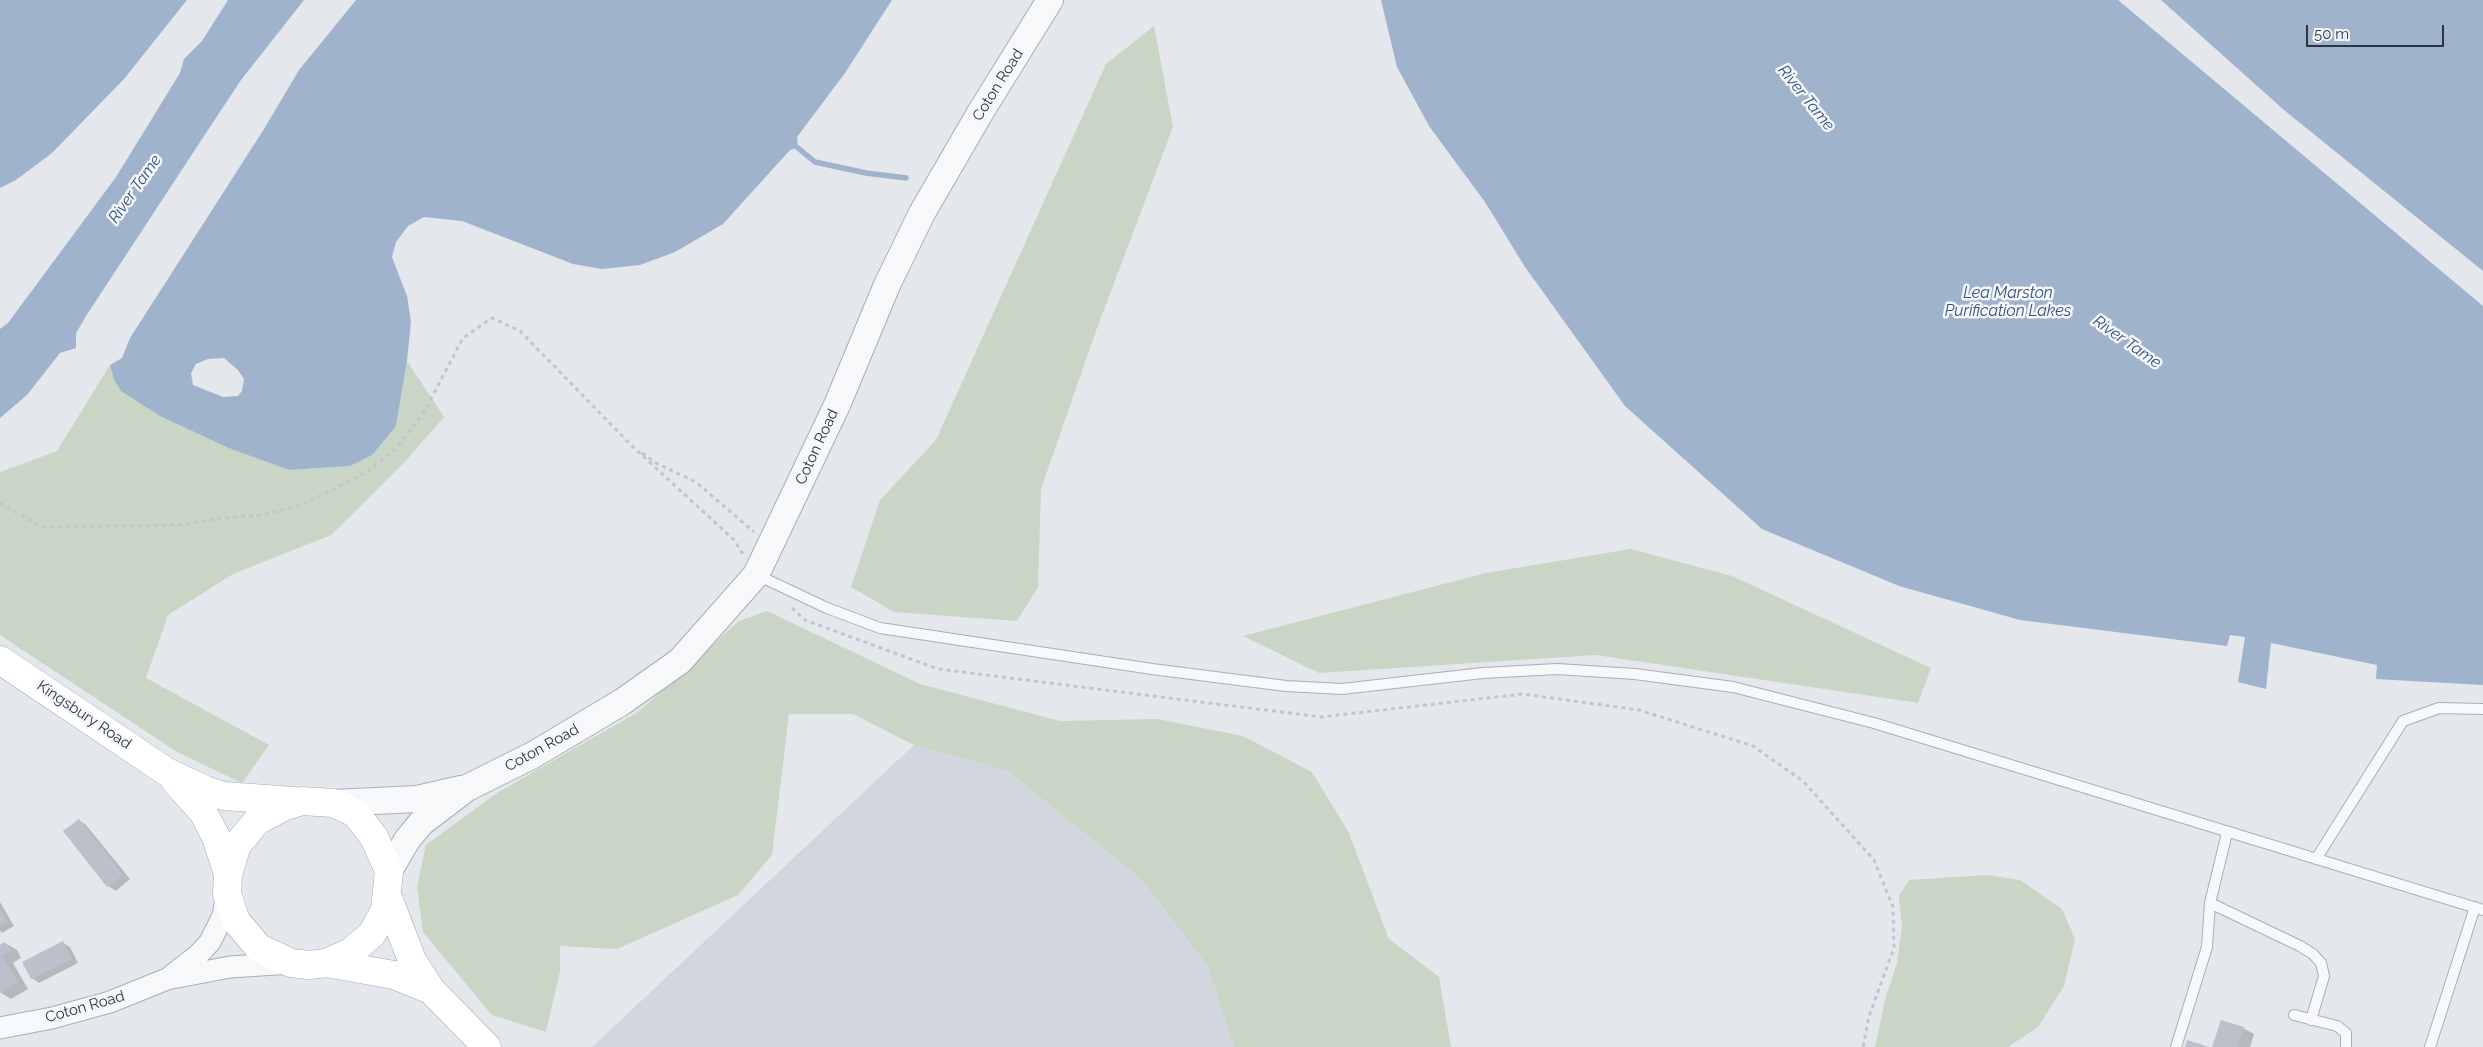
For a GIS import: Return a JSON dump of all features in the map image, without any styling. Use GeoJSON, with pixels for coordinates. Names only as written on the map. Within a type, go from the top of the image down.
{"type":"FeatureCollection","features":[{"type":"Feature","properties":{"kind":"main road","name":"Kingsbury Road"},"geometry":{"type":"LineString","coordinates":[[0,660],[167,772]]}},
{"type":"Feature","properties":{"kind":"main road"},"geometry":{"type":"LineString","coordinates":[[167,772],[205,790],[224,796],[333,803],[355,813],[374,837],[412,960],[431,990],[487,1047]]}},
{"type":"Feature","properties":{"kind":"main road"},"geometry":{"type":"LineString","coordinates":[[167,772],[203,812],[216,837],[236,921],[259,948],[291,963],[309,965],[326,963],[394,975],[431,990]]}},
{"type":"Feature","properties":{"kind":"main road"},"geometry":{"type":"LineString","coordinates":[[228,884],[237,845],[256,821],[283,807],[302,801]]}},
{"type":"Feature","properties":{"kind":"main road"},"geometry":{"type":"LineString","coordinates":[[326,963],[351,952],[372,934],[385,910],[388,883]]}},
{"type":"Feature","properties":{"kind":"street","name":"Coton Road"},"geometry":{"type":"LineString","coordinates":[[388,883],[407,840],[421,823],[467,788],[533,755],[574,731],[622,702],[680,661],[756,575],[837,405],[887,285],[922,213],[1050,0]]}},
{"type":"Feature","properties":{"kind":"street","name":"Coton Road"},"geometry":{"type":"LineString","coordinates":[[333,803],[417,799],[467,788]]}},
{"type":"Feature","properties":{"kind":"street","name":"Coton Road"},"geometry":{"type":"LineString","coordinates":[[167,979],[198,955],[210,942],[223,916],[228,884]]}},
{"type":"Feature","properties":{"kind":"street","name":"Coton Road"},"geometry":{"type":"LineString","coordinates":[[0,1028],[52,1018],[110,1002],[167,979],[230,967],[291,963]]}},
{"type":"Feature","properties":{"kind":"lane"},"geometry":{"type":"LineString","coordinates":[[756,575],[827,608],[880,628],[1152,669],[1286,686],[1342,689],[1483,673],[1557,670],[1635,674],[1733,687],[1874,723],[2227,833],[2479,908],[2430,1047]]}},
{"type":"Feature","properties":{"kind":"lane"},"geometry":{"type":"LineString","coordinates":[[2316,859],[2403,720],[2439,708],[2483,708]]}},
{"type":"Feature","properties":{"kind":"lane"},"geometry":{"type":"LineString","coordinates":[[2176,1047],[2207,947],[2210,903],[2227,833]]}},
{"type":"Feature","properties":{"kind":"lane"},"geometry":{"type":"LineString","coordinates":[[2210,903],[2313,954],[2320,963],[2324,976],[2311,1020]]}},
{"type":"Feature","properties":{"kind":"lane"},"geometry":{"type":"LineString","coordinates":[[2294,1015],[2337,1026],[2346,1033],[2346,1046]]}},
{"type":"Feature","properties":{"kind":"path"},"geometry":{"type":"LineString","coordinates":[[0,503],[42,527],[179,526],[222,518],[262,515],[302,504],[365,473],[396,449],[424,412],[462,338],[492,318],[520,331],[631,445],[734,540],[756,575]]}},
{"type":"Feature","properties":{"kind":"path"},"geometry":{"type":"LineString","coordinates":[[631,445],[656,463],[696,482],[769,546]]}},
{"type":"Feature","properties":{"kind":"path"},"geometry":{"type":"LineString","coordinates":[[791,607],[806,620],[938,670],[1321,717],[1524,694],[1639,710],[1753,746],[1803,781],[1874,860],[1894,907],[1894,948],[1869,1016],[1863,1047]]}},
{"type":"Feature","properties":{"kind":"shaded area"},"geometry":{"type":"Polygon","coordinates":[[[914,745],[1008,771],[1142,880],[1208,967],[1234,1047],[592,1047],[914,745]]]}},
{"type":"Feature","properties":{"kind":"green space"},"geometry":{"type":"Polygon","coordinates":[[[1154,26],[1173,127],[1097,328],[1041,489],[1038,587],[1017,621],[894,612],[851,587],[880,500],[936,440],[1106,64],[1154,26]]]}},
{"type":"Feature","properties":{"kind":"green space"},"geometry":{"type":"Polygon","coordinates":[[[407,361],[444,417],[401,466],[331,535],[233,574],[168,615],[146,678],[269,745],[242,783],[177,752],[0,635],[0,472],[57,451],[110,365],[114,380],[121,391],[140,402],[289,470],[350,466],[396,426],[407,361]]]}},
{"type":"Feature","properties":{"kind":"green space"},"geometry":{"type":"Polygon","coordinates":[[[1631,549],[1732,576],[1931,668],[1918,703],[1596,655],[1319,673],[1243,636],[1486,573],[1631,549]]]}},
{"type":"Feature","properties":{"kind":"green space"},"geometry":{"type":"Polygon","coordinates":[[[767,611],[920,684],[1060,721],[1157,719],[1243,736],[1312,772],[1349,833],[1389,939],[1439,977],[1451,1047],[1234,1047],[1208,967],[1142,880],[1008,771],[914,745],[853,714],[789,714],[772,855],[738,895],[617,949],[560,946],[560,971],[546,1032],[492,1015],[423,932],[417,887],[426,845],[497,793],[638,712],[739,621],[767,611]]]}},
{"type":"Feature","properties":{"kind":"green space"},"geometry":{"type":"Polygon","coordinates":[[[1987,875],[2020,880],[2062,909],[2075,939],[2064,986],[2038,1027],[2008,1047],[1875,1047],[1885,1000],[1897,963],[1902,927],[1899,896],[1909,880],[1987,875]]]}},
{"type":"Feature","properties":{"kind":"water"},"geometry":{"type":"Polygon","coordinates":[[[0,0],[187,0],[124,79],[52,153],[16,180],[0,188],[0,0]]]}},
{"type":"Feature","properties":{"kind":"water","name":"River Tame"},"geometry":{"type":"Polygon","coordinates":[[[228,0],[304,0],[241,80],[88,313],[76,333],[76,348],[60,353],[27,395],[0,418],[0,329],[8,323],[116,177],[180,73],[184,59],[202,41],[228,0]]]}},
{"type":"Feature","properties":{"kind":"water"},"geometry":{"type":"Polygon","coordinates":[[[356,0],[892,0],[845,73],[797,137],[798,148],[790,150],[723,224],[675,252],[640,265],[602,269],[573,264],[462,221],[424,217],[408,226],[396,242],[392,257],[407,296],[411,322],[407,361],[396,426],[372,455],[350,466],[289,470],[229,448],[160,416],[121,391],[114,380],[110,365],[122,358],[130,338],[264,129],[299,70],[356,0]],[[224,358],[208,359],[196,364],[191,373],[193,385],[223,397],[238,396],[242,391],[244,379],[238,370],[224,358]]]}},
{"type":"Feature","properties":{"kind":"water","name":"Lea Marston Purification Lakes"},"geometry":{"type":"Polygon","coordinates":[[[1381,0],[2118,0],[2483,306],[2483,685],[2376,679],[2377,665],[2271,643],[2266,689],[2238,682],[2245,637],[2230,635],[2227,646],[2020,620],[1899,586],[1762,529],[1625,406],[1525,267],[1485,202],[1429,126],[1397,67],[1381,0]]]}},
{"type":"Feature","properties":{"kind":"water"},"geometry":{"type":"Polygon","coordinates":[[[2161,0],[2483,0],[2483,271],[2284,110],[2161,0]]]}},
{"type":"Feature","properties":{"kind":"building"},"geometry":{"type":"Polygon","coordinates":[[[79,819],[123,875],[107,887],[63,831],[79,819]]]}},
{"type":"Feature","properties":{"kind":"building"},"geometry":{"type":"Polygon","coordinates":[[[0,909],[7,922],[0,926],[0,909]]]}},
{"type":"Feature","properties":{"kind":"building"},"geometry":{"type":"Polygon","coordinates":[[[63,941],[72,959],[31,979],[22,962],[63,941]]]}},
{"type":"Feature","properties":{"kind":"building"},"geometry":{"type":"Polygon","coordinates":[[[5,942],[11,951],[2,956],[18,982],[0,993],[0,945],[5,942]]]}},
{"type":"Feature","properties":{"kind":"building"},"geometry":{"type":"Polygon","coordinates":[[[2221,1020],[2244,1027],[2237,1047],[2212,1047],[2221,1020]]]}},
{"type":"Feature","properties":{"kind":"building"},"geometry":{"type":"Polygon","coordinates":[[[2187,1040],[2209,1047],[2185,1047],[2187,1040]]]}},
{"type":"Feature","properties":{"kind":"waterway"},"geometry":{"type":"LineString","coordinates":[[798,148],[815,162],[866,173],[906,178]]}}]}
